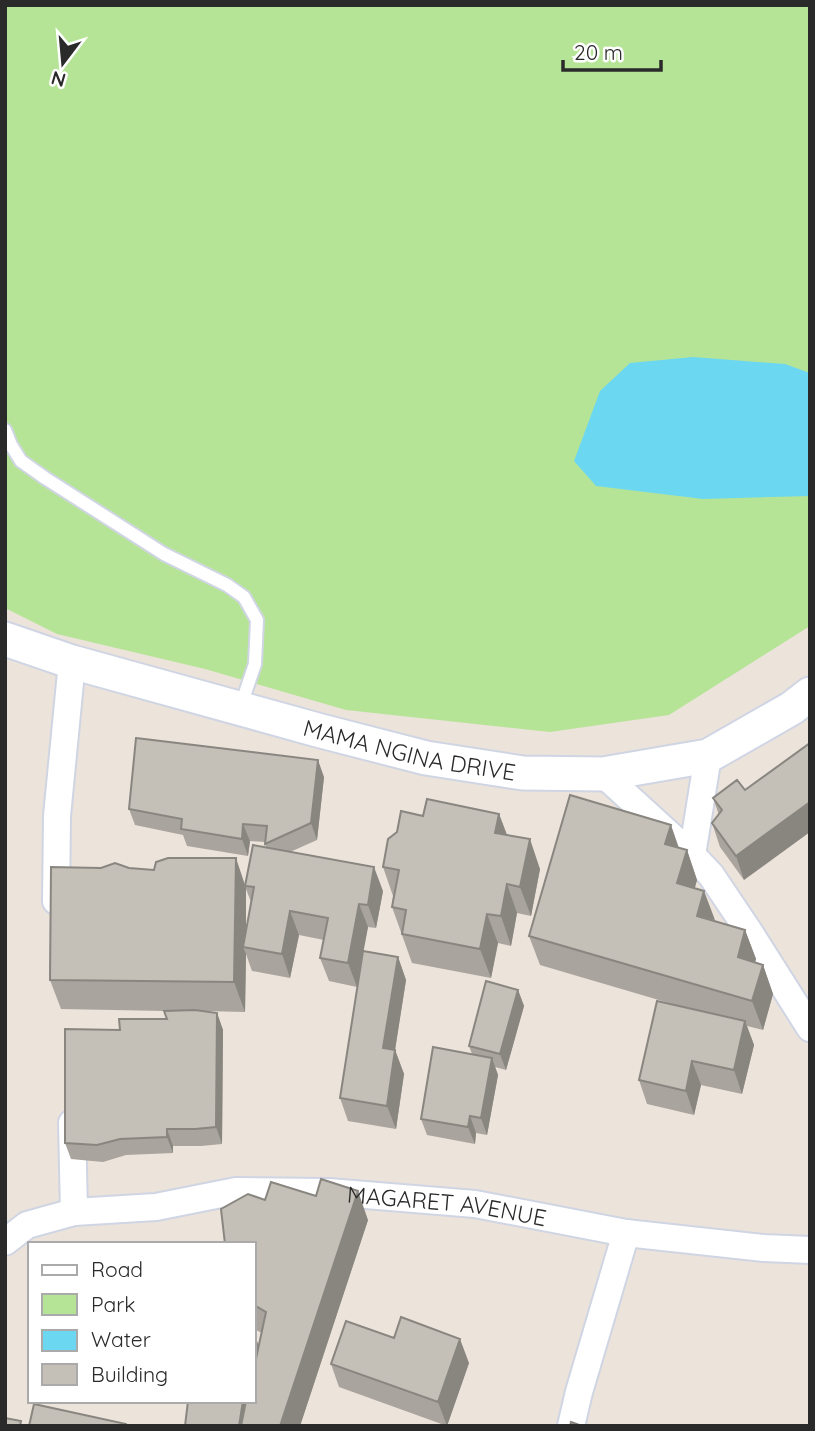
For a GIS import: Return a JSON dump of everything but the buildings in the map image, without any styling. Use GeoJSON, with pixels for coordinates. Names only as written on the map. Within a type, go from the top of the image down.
{"type":"FeatureCollection","features":[{"type":"Feature","properties":{"kind":"street","name":"MAMA NGINA DRIVE"},"geometry":{"type":"LineString","coordinates":[[5,639],[72,662],[426,758],[523,773],[603,774],[708,756],[792,708],[810,694]]}},
{"type":"Feature","properties":{"kind":"street"},"geometry":{"type":"LineString","coordinates":[[55,920],[57,816],[72,662]]}},
{"type":"Feature","properties":{"kind":"street"},"geometry":{"type":"LineString","coordinates":[[692,855],[708,756]]}},
{"type":"Feature","properties":{"kind":"street"},"geometry":{"type":"LineString","coordinates":[[603,774],[711,874],[810,1028]]}},
{"type":"Feature","properties":{"kind":"street"},"geometry":{"type":"LineString","coordinates":[[72,1095],[74,1213]]}},
{"type":"Feature","properties":{"kind":"street","name":"MAGARET AVENUE"},"geometry":{"type":"LineString","coordinates":[[5,1242],[27,1225],[74,1213],[156,1207],[236,1191],[329,1192],[475,1204],[626,1233],[764,1248],[810,1250]]}},
{"type":"Feature","properties":{"kind":"street"},"geometry":{"type":"LineString","coordinates":[[571,1426],[626,1233]]}},
{"type":"Feature","properties":{"kind":"lane"},"geometry":{"type":"LineString","coordinates":[[5,430],[21,461],[45,478],[164,554],[227,585],[244,597],[257,620],[255,664],[240,709]]}},
{"type":"Feature","properties":{"kind":"green space"},"geometry":{"type":"Polygon","coordinates":[[[5,5],[810,5],[810,626],[669,715],[550,732],[346,710],[205,669],[57,634],[5,608],[5,5]]]}},
{"type":"Feature","properties":{"kind":"water"},"geometry":{"type":"Polygon","coordinates":[[[693,357],[785,364],[810,373],[810,496],[703,499],[596,486],[574,461],[600,391],[630,363],[693,357]]]}}]}
